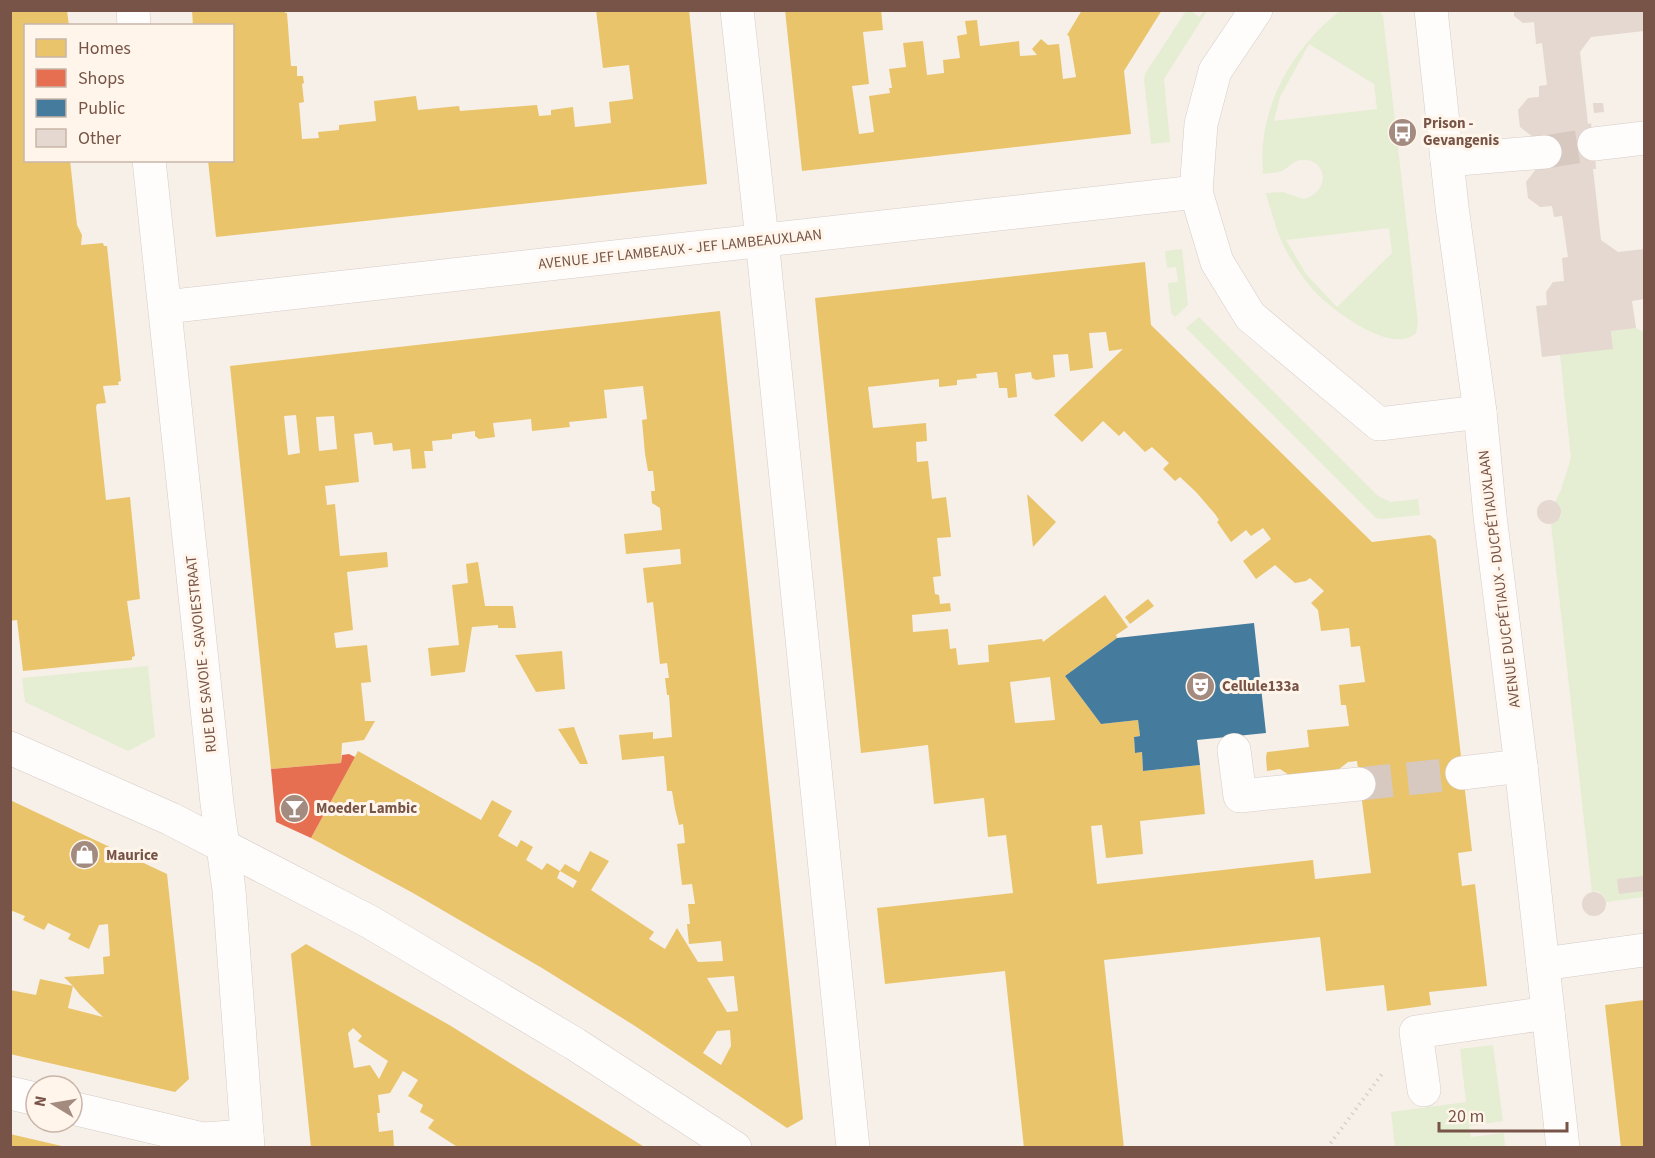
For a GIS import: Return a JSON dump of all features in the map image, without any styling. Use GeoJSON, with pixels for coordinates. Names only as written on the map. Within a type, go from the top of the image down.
{"type":"FeatureCollection","features":[{"type":"Feature","properties":{"kind":"street"},"geometry":{"type":"LineString","coordinates":[[737,10],[769,306],[853,1148]]}},
{"type":"Feature","properties":{"kind":"street"},"geometry":{"type":"LineString","coordinates":[[1257,10],[1215,71],[1201,124],[1196,192],[1217,262],[1250,316],[1379,424],[1480,412]]}},
{"type":"Feature","properties":{"kind":"street","name":"AVENUE DUCPÉTIAUX - DUCPÉTIAUXLAAN"},"geometry":{"type":"LineString","coordinates":[[1431,10],[1447,160],[1480,412],[1563,1148]]}},
{"type":"Feature","properties":{"kind":"street"},"geometry":{"type":"LineString","coordinates":[[1594,144],[1644,138]]}},
{"type":"Feature","properties":{"kind":"street"},"geometry":{"type":"LineString","coordinates":[[1447,160],[1545,152]]}},
{"type":"Feature","properties":{"kind":"street","name":"RUE DE SAVOIE - SAVOIESTRAAT"},"geometry":{"type":"LineString","coordinates":[[149,162],[229,890],[247,1142]]}},
{"type":"Feature","properties":{"kind":"street","name":"AVENUE JEF LAMBEAUX - JEF LAMBEAUXLAAN"},"geometry":{"type":"LineString","coordinates":[[165,307],[1196,192]]}},
{"type":"Feature","properties":{"kind":"street"},"geometry":{"type":"LineString","coordinates":[[10,748],[171,819],[370,922],[575,1044],[735,1148]]}},
{"type":"Feature","properties":{"kind":"street"},"geometry":{"type":"LineString","coordinates":[[1234,750],[1240,796],[1359,784]]}},
{"type":"Feature","properties":{"kind":"street"},"geometry":{"type":"LineString","coordinates":[[1462,772],[1521,766]]}},
{"type":"Feature","properties":{"kind":"street"},"geometry":{"type":"LineString","coordinates":[[1543,963],[1644,950]]}},
{"type":"Feature","properties":{"kind":"street"},"geometry":{"type":"LineString","coordinates":[[1424,1090],[1416,1032],[1548,1013]]}},
{"type":"Feature","properties":{"kind":"street"},"geometry":{"type":"LineString","coordinates":[[84,1111],[203,1139],[247,1142]]}},
{"type":"Feature","properties":{"kind":"path"},"geometry":{"type":"LineString","coordinates":[[1326,1148],[1416,1032]]}},
{"type":"Feature","properties":{"kind":"green space"},"geometry":{"type":"Polygon","coordinates":[[[1341,10],[1380,11],[1383,16],[1418,323],[1416,333],[1406,338],[1394,339],[1366,329],[1319,296],[1286,251],[1276,228],[1266,194],[1283,192],[1304,199],[1318,190],[1321,184],[1323,178],[1319,166],[1307,160],[1296,161],[1282,171],[1263,174],[1263,150],[1266,126],[1281,82],[1307,43],[1341,10]],[[1309,44],[1280,97],[1274,121],[1377,109],[1374,84],[1309,44]],[[1389,228],[1286,240],[1306,274],[1337,307],[1392,253],[1389,228]]]}},
{"type":"Feature","properties":{"kind":"green space"},"geometry":{"type":"Polygon","coordinates":[[[1186,11],[1191,11],[1199,17],[1207,11],[1164,79],[1170,142],[1151,144],[1145,74],[1186,11]]]}},
{"type":"Feature","properties":{"kind":"green space"},"geometry":{"type":"Polygon","coordinates":[[[1182,249],[1188,305],[1175,317],[1171,313],[1168,283],[1178,282],[1176,267],[1167,268],[1165,251],[1182,249]]]}},
{"type":"Feature","properties":{"kind":"green space"},"geometry":{"type":"Polygon","coordinates":[[[1199,317],[1378,496],[1391,502],[1418,499],[1420,515],[1376,518],[1186,328],[1199,317]]]}},
{"type":"Feature","properties":{"kind":"green space"},"geometry":{"type":"Polygon","coordinates":[[[1636,328],[1644,332],[1644,897],[1606,902],[1605,897],[1598,891],[1592,892],[1551,524],[1561,516],[1560,506],[1555,502],[1571,458],[1560,355],[1613,348],[1611,331],[1636,328]]]}},
{"type":"Feature","properties":{"kind":"green space"},"geometry":{"type":"Polygon","coordinates":[[[148,666],[155,737],[128,751],[25,702],[22,678],[148,666]]]}},
{"type":"Feature","properties":{"kind":"green space"},"geometry":{"type":"Polygon","coordinates":[[[1493,1045],[1503,1121],[1469,1126],[1471,1137],[1504,1133],[1505,1147],[1395,1147],[1391,1112],[1466,1102],[1460,1049],[1493,1045]]]}},
{"type":"Feature","properties":{"kind":"building: Homes"},"geometry":{"type":"Polygon","coordinates":[[[10,10],[67,10],[69,24],[24,24],[24,162],[70,162],[77,225],[82,235],[81,245],[103,243],[107,246],[121,381],[118,382],[119,385],[103,386],[106,403],[97,404],[96,407],[106,500],[130,497],[140,599],[127,601],[135,656],[132,660],[23,671],[17,620],[10,621],[10,10]]]}},
{"type":"Feature","properties":{"kind":"building: Homes"},"geometry":{"type":"Polygon","coordinates":[[[192,10],[285,10],[291,66],[297,66],[297,76],[303,76],[304,83],[302,84],[304,102],[299,103],[302,139],[319,138],[318,132],[339,130],[339,125],[376,121],[374,101],[416,96],[418,110],[459,106],[460,111],[537,105],[539,116],[551,115],[551,110],[573,107],[575,127],[611,123],[609,102],[633,99],[629,65],[603,68],[596,10],[689,10],[707,184],[216,237],[208,162],[234,162],[234,24],[193,24],[192,10]]]}},
{"type":"Feature","properties":{"kind":"building: Homes"},"geometry":{"type":"Polygon","coordinates":[[[785,10],[881,10],[883,30],[863,32],[869,84],[852,86],[859,134],[874,132],[869,96],[890,93],[889,88],[892,88],[889,69],[906,67],[903,43],[923,41],[927,75],[944,73],[943,60],[960,58],[957,36],[967,34],[965,21],[977,20],[980,46],[1019,41],[1020,56],[1037,55],[1032,49],[1041,39],[1048,45],[1059,44],[1063,79],[1076,77],[1067,35],[1082,10],[1162,10],[1124,71],[1131,134],[802,171],[785,10]]]}},
{"type":"Feature","properties":{"kind":"building: Homes"},"geometry":{"type":"Polygon","coordinates":[[[1145,262],[1151,325],[1372,542],[1430,535],[1436,540],[1472,851],[1458,853],[1462,886],[1475,884],[1487,986],[1429,992],[1431,1005],[1387,1011],[1384,985],[1326,991],[1320,937],[1104,960],[1124,1148],[1024,1148],[1005,971],[885,984],[877,908],[1013,893],[1006,835],[988,837],[984,798],[934,804],[928,745],[861,753],[815,298],[1145,262]],[[1106,332],[1089,333],[1093,368],[1070,371],[1068,354],[1053,355],[1055,377],[1036,380],[1032,378],[1031,372],[1015,374],[1017,397],[1008,398],[1007,388],[999,388],[997,372],[976,374],[977,378],[957,380],[957,385],[939,387],[939,379],[868,387],[873,428],[926,423],[927,441],[916,442],[917,462],[928,461],[932,499],[946,497],[951,537],[937,538],[941,576],[933,577],[935,594],[939,595],[940,604],[950,603],[951,611],[912,615],[913,632],[948,629],[950,649],[956,648],[958,665],[989,662],[988,645],[1042,639],[1043,642],[1105,595],[1128,627],[1116,635],[1117,638],[1065,676],[1101,724],[1138,720],[1140,736],[1134,737],[1135,753],[1142,752],[1143,771],[1200,765],[1205,814],[1140,821],[1143,854],[1106,858],[1102,825],[1091,826],[1097,884],[1313,860],[1315,879],[1371,873],[1357,761],[1348,762],[1338,770],[1289,775],[1280,769],[1267,771],[1266,757],[1267,752],[1309,747],[1307,730],[1349,726],[1346,705],[1341,705],[1339,685],[1365,682],[1360,646],[1351,647],[1349,628],[1321,631],[1318,610],[1311,603],[1324,591],[1310,578],[1295,583],[1275,565],[1256,579],[1243,561],[1271,539],[1263,528],[1251,536],[1246,530],[1231,542],[1217,522],[1219,520],[1215,514],[1196,492],[1180,477],[1175,481],[1163,469],[1169,463],[1152,447],[1145,452],[1124,431],[1119,436],[1103,421],[1082,442],[1054,415],[1123,349],[1109,351],[1106,332]],[[1050,677],[1010,682],[1015,723],[1055,720],[1050,677]]]}},
{"type":"Feature","properties":{"kind":"building: Homes"},"geometry":{"type":"Polygon","coordinates":[[[720,311],[803,1119],[787,1128],[635,1026],[542,968],[413,893],[311,838],[358,751],[481,820],[492,800],[512,811],[498,836],[517,847],[521,840],[533,847],[526,860],[542,870],[547,863],[560,871],[565,864],[579,872],[590,851],[609,861],[591,890],[654,932],[649,939],[665,949],[677,928],[698,962],[723,961],[721,941],[689,944],[688,904],[695,904],[692,884],[682,885],[677,844],[685,843],[683,824],[679,825],[672,791],[667,791],[664,756],[622,760],[619,735],[653,732],[653,739],[672,737],[669,695],[667,695],[665,678],[669,678],[667,663],[660,664],[653,602],[647,603],[643,568],[681,564],[680,549],[626,554],[624,534],[662,530],[660,508],[652,503],[651,491],[655,491],[653,471],[648,471],[645,454],[642,420],[647,419],[643,386],[604,390],[607,418],[569,422],[570,427],[532,431],[531,419],[493,423],[495,437],[479,439],[475,436],[475,431],[452,434],[452,439],[432,441],[433,451],[424,451],[426,468],[412,469],[410,449],[393,451],[392,443],[374,445],[372,432],[354,434],[359,482],[325,486],[327,505],[335,504],[340,556],[387,552],[388,567],[347,572],[353,630],[334,633],[336,648],[367,645],[371,682],[361,683],[365,721],[375,721],[364,740],[342,743],[341,763],[271,769],[230,366],[720,311]],[[296,415],[284,416],[288,455],[300,453],[296,415]],[[334,416],[316,417],[319,451],[337,449],[334,416]],[[560,871],[557,878],[573,888],[577,881],[560,871]],[[734,976],[707,978],[727,1012],[738,1011],[734,976]],[[730,1030],[717,1031],[703,1053],[721,1065],[731,1046],[730,1030]]]}},
{"type":"Feature","properties":{"kind":"building: Homes"},"geometry":{"type":"Polygon","coordinates":[[[1027,494],[1056,522],[1033,547],[1027,494]]]}},
{"type":"Feature","properties":{"kind":"building: Homes"},"geometry":{"type":"Polygon","coordinates":[[[478,562],[485,606],[513,606],[516,628],[498,628],[498,625],[472,627],[465,672],[431,676],[428,648],[459,645],[452,585],[468,583],[466,564],[478,562]]]}},
{"type":"Feature","properties":{"kind":"building: Homes"},"geometry":{"type":"Polygon","coordinates":[[[1148,599],[1154,606],[1130,624],[1125,617],[1148,599]]]}},
{"type":"Feature","properties":{"kind":"building: Homes"},"geometry":{"type":"Polygon","coordinates":[[[562,651],[565,689],[536,692],[515,655],[562,651]]]}},
{"type":"Feature","properties":{"kind":"building: Homes"},"geometry":{"type":"Polygon","coordinates":[[[574,727],[588,764],[580,764],[558,729],[574,727]]]}},
{"type":"Feature","properties":{"kind":"building: Homes"},"geometry":{"type":"Polygon","coordinates":[[[10,800],[167,874],[189,1079],[175,1092],[10,1054],[10,990],[36,995],[40,979],[73,986],[64,977],[104,974],[103,957],[110,956],[108,924],[99,925],[89,949],[68,939],[71,934],[48,923],[44,930],[23,920],[25,916],[10,910],[10,800]],[[73,986],[68,1008],[103,1017],[73,986]]]}},
{"type":"Feature","properties":{"kind":"building: Homes"},"geometry":{"type":"Polygon","coordinates":[[[306,944],[451,1026],[646,1148],[459,1148],[428,1128],[434,1120],[420,1112],[423,1105],[408,1096],[418,1080],[403,1071],[390,1093],[378,1095],[379,1132],[393,1130],[394,1148],[311,1148],[291,954],[306,944]],[[353,1028],[348,1033],[354,1068],[370,1065],[379,1079],[388,1061],[358,1041],[362,1036],[353,1028]]]}},
{"type":"Feature","properties":{"kind":"building: Homes"},"geometry":{"type":"Polygon","coordinates":[[[1644,1000],[1644,1148],[1621,1148],[1605,1005],[1644,1000]]]}},
{"type":"Feature","properties":{"kind":"building: Homes"},"geometry":{"type":"Polygon","coordinates":[[[10,1134],[66,1147],[66,1148],[10,1148],[10,1134]]]}},
{"type":"Feature","properties":{"kind":"building: Shops"},"geometry":{"type":"Polygon","coordinates":[[[349,754],[355,757],[311,838],[276,822],[271,769],[341,763],[342,755],[349,754]]]}},
{"type":"Feature","properties":{"kind":"building: Public"},"geometry":{"type":"Polygon","coordinates":[[[1254,623],[1266,733],[1197,740],[1200,765],[1143,771],[1142,752],[1135,753],[1134,737],[1140,736],[1138,720],[1101,724],[1065,676],[1117,638],[1254,623]]]}},
{"type":"Feature","properties":{"kind":"building: Other"},"geometry":{"type":"Polygon","coordinates":[[[1514,10],[1644,10],[1644,31],[1591,37],[1580,52],[1588,124],[1591,123],[1594,144],[1596,169],[1593,169],[1601,240],[1618,252],[1644,249],[1644,299],[1632,301],[1636,328],[1611,331],[1613,349],[1542,357],[1536,306],[1547,305],[1546,292],[1553,282],[1564,281],[1562,258],[1568,257],[1562,216],[1554,217],[1552,206],[1540,207],[1528,198],[1526,182],[1536,169],[1547,168],[1533,137],[1520,127],[1518,110],[1528,98],[1539,97],[1539,86],[1547,85],[1542,43],[1536,44],[1534,22],[1523,23],[1514,16],[1514,10]]]}},
{"type":"Feature","properties":{"kind":"building: Other"},"geometry":{"type":"Polygon","coordinates":[[[1593,103],[1603,103],[1604,112],[1594,113],[1593,103]]]}},
{"type":"Feature","properties":{"kind":"building: Other"},"geometry":{"type":"Polygon","coordinates":[[[1549,500],[1554,501],[1560,507],[1560,517],[1554,523],[1549,524],[1544,523],[1538,517],[1537,512],[1538,507],[1544,501],[1549,500]]]}},
{"type":"Feature","properties":{"kind":"building: Other"},"geometry":{"type":"Polygon","coordinates":[[[1644,876],[1644,891],[1619,894],[1617,879],[1644,876]]]}},
{"type":"Feature","properties":{"kind":"building: Other"},"geometry":{"type":"Polygon","coordinates":[[[1594,892],[1603,895],[1606,904],[1603,913],[1594,916],[1585,913],[1582,904],[1585,895],[1594,892]]]}},
{"type":"Feature","properties":{"kind":"tunnel"},"geometry":{"type":"LineString","coordinates":[[1545,152],[1594,144]]}},
{"type":"Feature","properties":{"kind":"tunnel"},"geometry":{"type":"LineString","coordinates":[[1359,784],[1462,773]]}},
{"type":"Feature","properties":{"kind":"place","name":"Prison - Gevangenis"},"geometry":{"type":"Point","coordinates":[1402,132]}},
{"type":"Feature","properties":{"kind":"place","name":"Cellule133a"},"geometry":{"type":"Point","coordinates":[1201,686]}},
{"type":"Feature","properties":{"kind":"place","name":"Moeder Lambic"},"geometry":{"type":"Point","coordinates":[295,808]}},
{"type":"Feature","properties":{"kind":"place","name":"Maurice"},"geometry":{"type":"Point","coordinates":[85,855]}}]}
